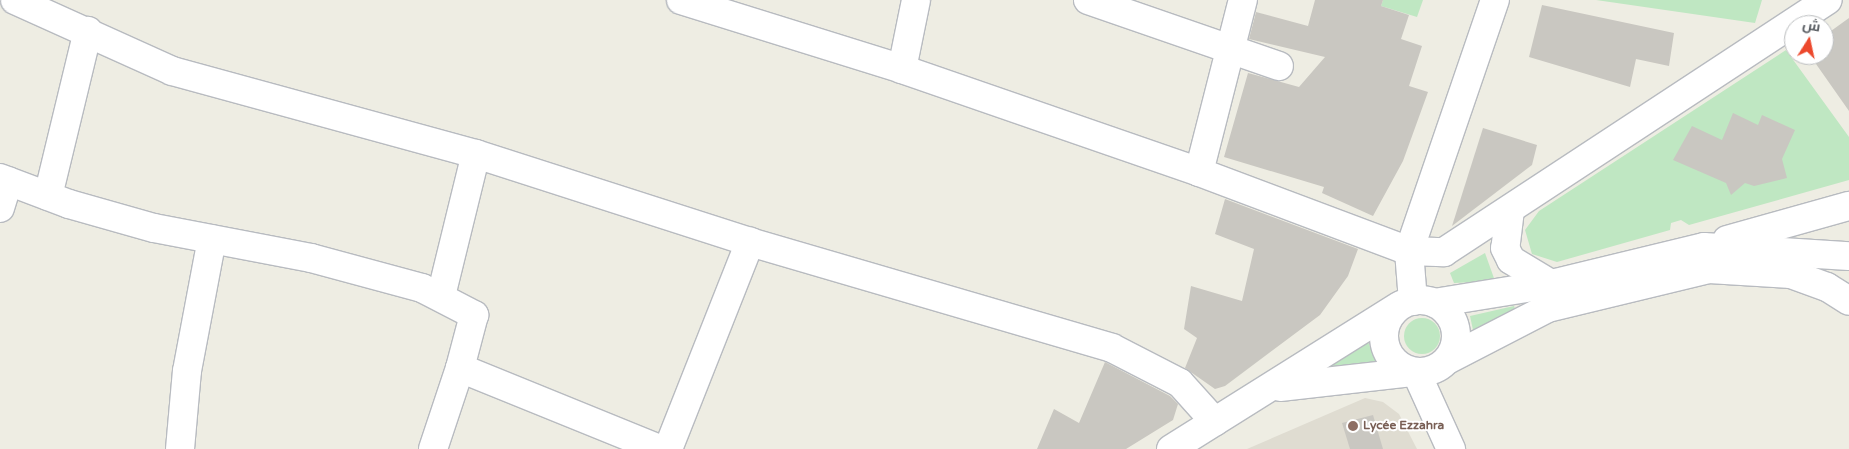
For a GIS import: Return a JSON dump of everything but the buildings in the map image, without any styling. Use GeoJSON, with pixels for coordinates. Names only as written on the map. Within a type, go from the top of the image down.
{"type":"FeatureCollection","features":[{"type":"Feature","properties":{"kind":"street"},"geometry":{"type":"LineString","coordinates":[[15,0],[88,31],[172,71],[476,154],[750,242],[1112,348],[1180,383],[1215,422]]}},
{"type":"Feature","properties":{"kind":"street"},"geometry":{"type":"LineString","coordinates":[[681,0],[727,7],[1199,172],[1409,251],[1444,252],[1828,0]]}},
{"type":"Feature","properties":{"kind":"street"},"geometry":{"type":"LineString","coordinates":[[902,69],[916,0]]}},
{"type":"Feature","properties":{"kind":"street"},"geometry":{"type":"LineString","coordinates":[[1088,0],[1279,66]]}},
{"type":"Feature","properties":{"kind":"street"},"geometry":{"type":"LineString","coordinates":[[1199,172],[1243,0]]}},
{"type":"Feature","properties":{"kind":"street"},"geometry":{"type":"LineString","coordinates":[[1415,303],[1409,251],[1495,0]]}},
{"type":"Feature","properties":{"kind":"street"},"geometry":{"type":"LineString","coordinates":[[48,196],[88,31]]}},
{"type":"Feature","properties":{"kind":"street"},"geometry":{"type":"LineString","coordinates":[[441,296],[476,154]]}},
{"type":"Feature","properties":{"kind":"street"},"geometry":{"type":"LineString","coordinates":[[0,208],[4,179],[48,196],[154,228],[373,272],[441,296],[474,316],[460,368],[433,449]]}},
{"type":"Feature","properties":{"kind":"street"},"geometry":{"type":"LineString","coordinates":[[1172,449],[1415,303],[1551,284],[1704,247],[1849,206]]}},
{"type":"Feature","properties":{"kind":"street"},"geometry":{"type":"LineString","coordinates":[[1510,210],[1505,248],[1511,260],[1551,284]]}},
{"type":"Feature","properties":{"kind":"street"},"geometry":{"type":"LineString","coordinates":[[180,449],[187,371],[212,239]]}},
{"type":"Feature","properties":{"kind":"street"},"geometry":{"type":"LineString","coordinates":[[668,449],[750,242]]}},
{"type":"Feature","properties":{"kind":"street"},"geometry":{"type":"LineString","coordinates":[[1704,247],[1729,245],[1788,255],[1849,256]]}},
{"type":"Feature","properties":{"kind":"street"},"geometry":{"type":"LineString","coordinates":[[1273,388],[1432,371],[1447,361],[1548,308],[1708,269],[1790,274],[1827,287],[1849,301]]}},
{"type":"Feature","properties":{"kind":"street"},"geometry":{"type":"LineString","coordinates":[[1415,303],[1451,317],[1456,327],[1454,349],[1447,361],[1448,441]]}},
{"type":"Feature","properties":{"kind":"street"},"geometry":{"type":"LineString","coordinates":[[1415,303],[1384,330],[1384,344],[1400,367],[1415,372],[1448,441]]}},
{"type":"Feature","properties":{"kind":"street"},"geometry":{"type":"LineString","coordinates":[[460,368],[659,449]]}},
{"type":"Feature","properties":{"kind":"shaded area","name":"Lycée Ezzahra"},"geometry":{"type":"Polygon","coordinates":[[[1365,398],[1383,402],[1399,414],[1417,449],[1247,449],[1365,398]]]}},
{"type":"Feature","properties":{"kind":"green space"},"geometry":{"type":"Polygon","coordinates":[[[1383,0],[1423,0],[1417,17],[1381,6],[1383,0]]]}},
{"type":"Feature","properties":{"kind":"green space"},"geometry":{"type":"Polygon","coordinates":[[[1596,0],[1762,0],[1755,23],[1596,0]]]}},
{"type":"Feature","properties":{"kind":"green space"},"geometry":{"type":"Polygon","coordinates":[[[1784,51],[1784,65],[1797,65],[1849,137],[1849,180],[1689,225],[1681,220],[1671,223],[1670,230],[1557,262],[1532,254],[1525,230],[1539,211],[1784,51]]]}},
{"type":"Feature","properties":{"kind":"green space"},"geometry":{"type":"Polygon","coordinates":[[[1485,253],[1495,281],[1454,283],[1450,273],[1485,253]]]}},
{"type":"Feature","properties":{"kind":"green space"},"geometry":{"type":"Polygon","coordinates":[[[1514,306],[1516,311],[1473,330],[1470,316],[1514,306]]]}},
{"type":"Feature","properties":{"kind":"green space"},"geometry":{"type":"Polygon","coordinates":[[[1422,318],[1429,319],[1435,323],[1439,329],[1439,343],[1435,349],[1429,353],[1422,354],[1415,353],[1409,349],[1405,343],[1404,336],[1405,329],[1409,323],[1415,319],[1422,318]]]}},
{"type":"Feature","properties":{"kind":"green space"},"geometry":{"type":"Polygon","coordinates":[[[1367,339],[1376,362],[1322,372],[1321,367],[1367,339]]]}},
{"type":"Feature","properties":{"kind":"place","name":"Lycée Ezzahra"},"geometry":{"type":"Point","coordinates":[1353,426]}}]}
